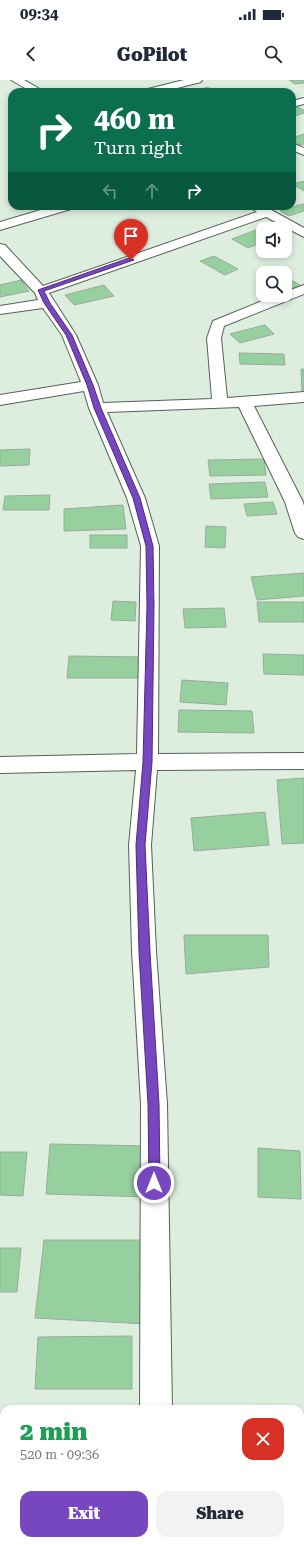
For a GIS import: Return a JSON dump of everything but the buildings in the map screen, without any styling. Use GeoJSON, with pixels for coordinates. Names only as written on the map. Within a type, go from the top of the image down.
{"type":"FeatureCollection","features":[{"type":"Feature","properties":{"kind":"street"},"geometry":{"type":"LineString","coordinates":[[16,80],[32,88]]}},
{"type":"Feature","properties":{"kind":"street"},"geometry":{"type":"LineString","coordinates":[[164,88],[197,80]]}},
{"type":"Feature","properties":{"kind":"street"},"geometry":{"type":"LineString","coordinates":[[0,226],[54,210]]}},
{"type":"Feature","properties":{"kind":"street"},"geometry":{"type":"LineString","coordinates":[[261,210],[304,233]]}},
{"type":"Feature","properties":{"kind":"street"},"geometry":{"type":"LineString","coordinates":[[0,310],[20,306],[266,213]]}},
{"type":"Feature","properties":{"kind":"street"},"geometry":{"type":"LineString","coordinates":[[0,248],[44,297],[69,335],[90,385],[97,408],[136,498],[150,546],[148,762],[140,845],[144,952],[154,1104],[156,1405]]}},
{"type":"Feature","properties":{"kind":"street"},"geometry":{"type":"LineString","coordinates":[[220,403],[214,338],[218,324],[304,289]]}},
{"type":"Feature","properties":{"kind":"street"},"geometry":{"type":"LineString","coordinates":[[0,400],[90,385]]}},
{"type":"Feature","properties":{"kind":"street"},"geometry":{"type":"LineString","coordinates":[[97,408],[244,402],[304,397]]}},
{"type":"Feature","properties":{"kind":"street"},"geometry":{"type":"LineString","coordinates":[[244,402],[294,502],[304,533]]}},
{"type":"Feature","properties":{"kind":"street"},"geometry":{"type":"LineString","coordinates":[[0,765],[304,761]]}},
{"type":"Feature","properties":{"kind":"route"},"geometry":{"type":"LineString","coordinates":[[131,260],[41,290],[47,303],[69,335],[90,385],[97,408],[136,498],[150,546],[148,762],[140,845],[144,952],[154,1104],[154,1183]]}}]}
